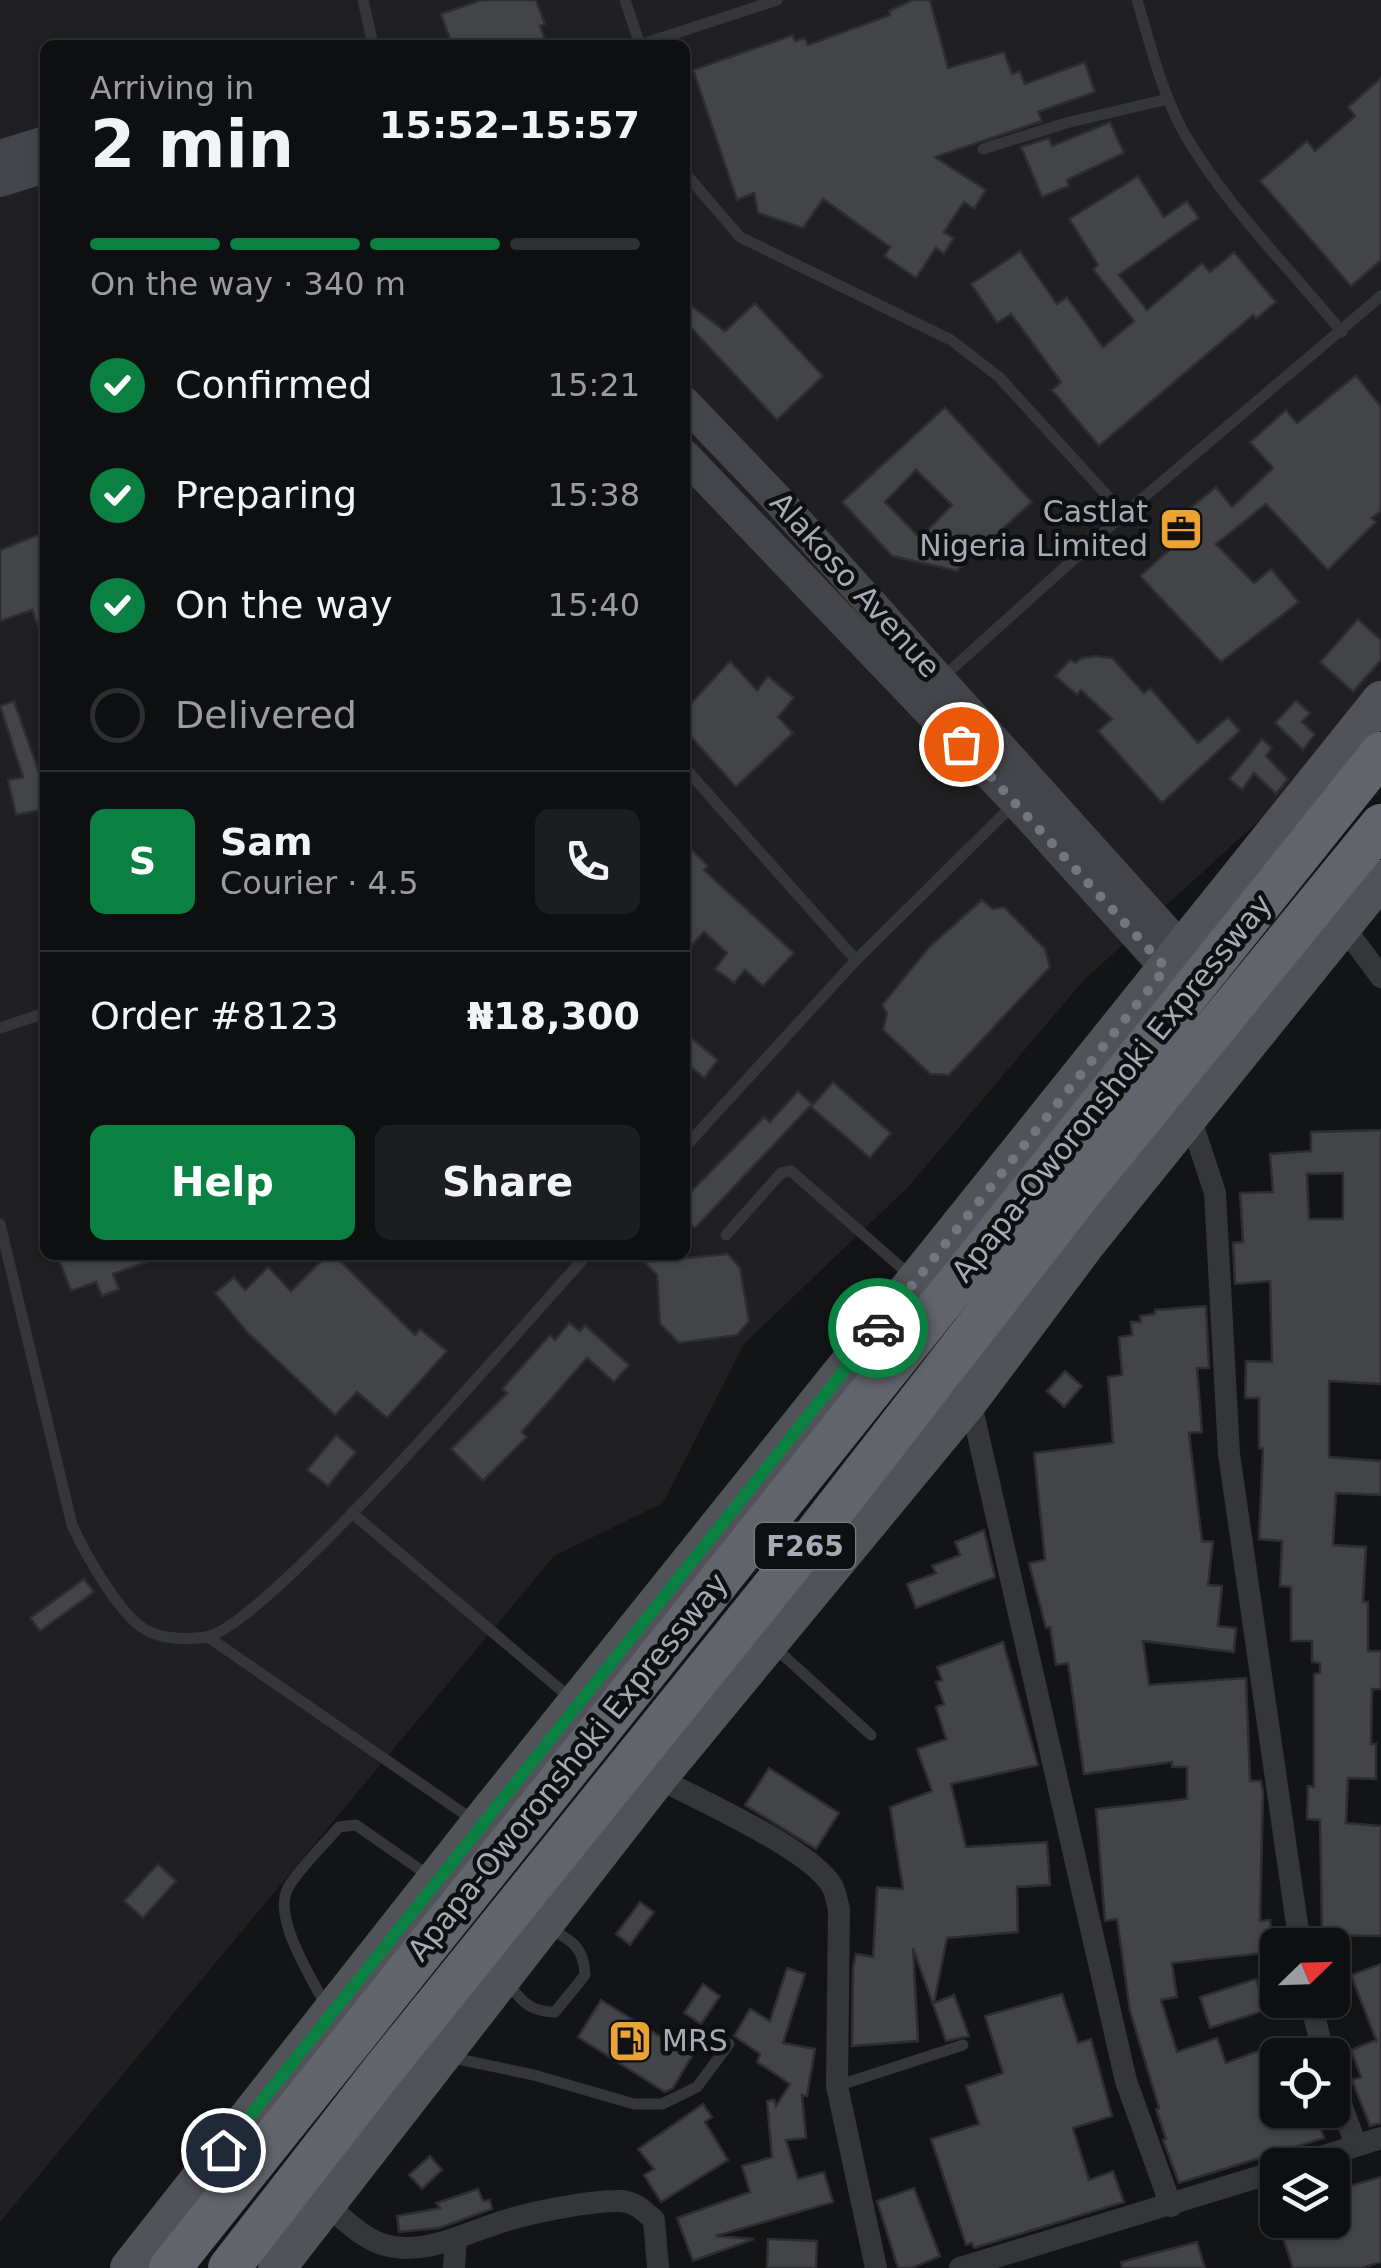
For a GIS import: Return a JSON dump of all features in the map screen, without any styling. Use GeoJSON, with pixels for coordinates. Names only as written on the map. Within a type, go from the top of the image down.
{"type":"FeatureCollection","features":[{"type":"Feature","properties":{"kind":"highway","name":"Apapa-Oworonshoki Expressway"},"geometry":{"type":"LineString","coordinates":[[170,2268],[1381,753]]}},
{"type":"Feature","properties":{"kind":"highway","name":"Apapa-Oworonshoki Expressway"},"geometry":{"type":"LineString","coordinates":[[229,2268],[395,2055],[821,1526],[1082,1191],[1381,825]]}},
{"type":"Feature","properties":{"kind":"main road","name":"Apapa-Oworonshoki Expressway"},"geometry":{"type":"LineString","coordinates":[[129,2268],[576,1703],[1381,700]]}},
{"type":"Feature","properties":{"kind":"main road"},"geometry":{"type":"LineString","coordinates":[[277,2268],[658,1778],[970,1400],[1088,1242],[1381,879]]}},
{"type":"Feature","properties":{"kind":"street"},"geometry":{"type":"LineString","coordinates":[[0,156],[40,144]]}},
{"type":"Feature","properties":{"kind":"street"},"geometry":{"type":"LineString","coordinates":[[0,181],[40,169]]}},
{"type":"Feature","properties":{"kind":"street","name":"Alakoso Avenue"},"geometry":{"type":"LineString","coordinates":[[690,407],[940,679],[1174,959]]}},
{"type":"Feature","properties":{"kind":"street","name":"Alakoso Avenue"},"geometry":{"type":"LineString","coordinates":[[690,461],[1016,802],[1174,959]]}},
{"type":"Feature","properties":{"kind":"street"},"geometry":{"type":"LineString","coordinates":[[1343,926],[1381,978]]}},
{"type":"Feature","properties":{"kind":"street"},"geometry":{"type":"LineString","coordinates":[[1190,1117],[1215,1193],[1229,1454],[1298,1928]]}},
{"type":"Feature","properties":{"kind":"street"},"geometry":{"type":"LineString","coordinates":[[970,1400],[1126,2081],[1171,2206]]}},
{"type":"Feature","properties":{"kind":"street"},"geometry":{"type":"LineString","coordinates":[[658,1778],[814,1865],[832,1884],[839,1909],[837,2086],[876,2268]]}},
{"type":"Feature","properties":{"kind":"street"},"geometry":{"type":"LineString","coordinates":[[1349,2128],[1356,2146]]}},
{"type":"Feature","properties":{"kind":"street"},"geometry":{"type":"LineString","coordinates":[[1350,2148],[1381,2138]]}},
{"type":"Feature","properties":{"kind":"street"},"geometry":{"type":"LineString","coordinates":[[960,2268],[1260,2177]]}},
{"type":"Feature","properties":{"kind":"street"},"geometry":{"type":"LineString","coordinates":[[328,2206],[382,2245],[418,2248],[528,2215],[622,2201],[639,2206],[654,2220],[658,2268]]}},
{"type":"Feature","properties":{"kind":"street"},"geometry":{"type":"LineString","coordinates":[[454,2268],[456,2238]]}},
{"type":"Feature","properties":{"kind":"lane"},"geometry":{"type":"LineString","coordinates":[[363,0],[372,40]]}},
{"type":"Feature","properties":{"kind":"lane"},"geometry":{"type":"LineString","coordinates":[[624,0],[638,40]]}},
{"type":"Feature","properties":{"kind":"lane"},"geometry":{"type":"LineString","coordinates":[[655,40],[776,0]]}},
{"type":"Feature","properties":{"kind":"lane"},"geometry":{"type":"LineString","coordinates":[[1137,0],[1168,98],[1183,131],[1210,172],[1342,332]]}},
{"type":"Feature","properties":{"kind":"lane"},"geometry":{"type":"LineString","coordinates":[[983,149],[1066,123],[1168,98]]}},
{"type":"Feature","properties":{"kind":"lane"},"geometry":{"type":"LineString","coordinates":[[690,179],[740,237],[951,340],[999,377],[1124,514]]}},
{"type":"Feature","properties":{"kind":"lane"},"geometry":{"type":"LineString","coordinates":[[940,679],[1124,514],[1381,296]]}},
{"type":"Feature","properties":{"kind":"lane"},"geometry":{"type":"LineString","coordinates":[[690,774],[856,960]]}},
{"type":"Feature","properties":{"kind":"lane"},"geometry":{"type":"LineString","coordinates":[[690,1143],[856,960],[1016,802]]}},
{"type":"Feature","properties":{"kind":"lane"},"geometry":{"type":"LineString","coordinates":[[0,1028],[40,1015]]}},
{"type":"Feature","properties":{"kind":"lane"},"geometry":{"type":"LineString","coordinates":[[726,1235],[781,1173],[791,1172],[916,1280]]}},
{"type":"Feature","properties":{"kind":"lane"},"geometry":{"type":"LineString","coordinates":[[0,1224],[72,1525],[90,1561],[146,1630],[175,1638],[208,1637],[234,1624],[258,1604],[352,1512],[582,1260]]}},
{"type":"Feature","properties":{"kind":"lane"},"geometry":{"type":"LineString","coordinates":[[352,1512],[576,1703]]}},
{"type":"Feature","properties":{"kind":"lane"},"geometry":{"type":"LineString","coordinates":[[208,1637],[480,1824]]}},
{"type":"Feature","properties":{"kind":"lane"},"geometry":{"type":"LineString","coordinates":[[770,1643],[872,1735]]}},
{"type":"Feature","properties":{"kind":"lane"},"geometry":{"type":"LineString","coordinates":[[330,2016],[288,1929],[284,1902],[287,1888],[339,1826],[347,1823],[356,1824],[436,1880]]}},
{"type":"Feature","properties":{"kind":"lane"},"geometry":{"type":"LineString","coordinates":[[505,1978],[522,2003],[539,2012],[555,2012],[585,1975],[584,1954],[574,1942],[543,1925]]}},
{"type":"Feature","properties":{"kind":"lane"},"geometry":{"type":"LineString","coordinates":[[443,2056],[534,2075],[634,2104],[662,2104],[697,2087],[729,2044]]}},
{"type":"Feature","properties":{"kind":"lane"},"geometry":{"type":"LineString","coordinates":[[837,2086],[963,2045]]}},
{"type":"Feature","properties":{"kind":"shaded area"},"geometry":{"type":"Polygon","coordinates":[[[0,0],[1381,0],[1381,692],[1284,798],[1084,980],[909,1186],[744,1344],[663,1503],[554,1556],[0,2222],[0,0]]]}},
{"type":"Feature","properties":{"kind":"building"},"geometry":{"type":"Polygon","coordinates":[[[481,0],[536,0],[545,24],[540,26],[545,40],[450,40],[441,14],[481,0]]]}},
{"type":"Feature","properties":{"kind":"building"},"geometry":{"type":"Polygon","coordinates":[[[912,0],[930,0],[948,68],[1004,52],[1012,74],[1020,71],[1025,84],[1085,62],[1095,92],[1038,112],[1042,121],[935,157],[986,190],[974,209],[964,202],[944,232],[954,238],[944,254],[936,248],[916,278],[884,256],[890,247],[823,199],[803,228],[758,213],[754,193],[737,200],[693,70],[793,35],[795,41],[805,38],[808,45],[890,15],[889,11],[912,0]]]}},
{"type":"Feature","properties":{"kind":"building"},"geometry":{"type":"Polygon","coordinates":[[[1381,78],[1381,260],[1351,286],[1260,181],[1307,141],[1315,151],[1355,116],[1348,107],[1381,78]]]}},
{"type":"Feature","properties":{"kind":"building"},"geometry":{"type":"Polygon","coordinates":[[[1110,122],[1124,153],[1067,180],[1069,186],[1042,197],[1021,147],[1049,138],[1052,146],[1110,122]]]}},
{"type":"Feature","properties":{"kind":"building"},"geometry":{"type":"Polygon","coordinates":[[[1138,176],[1164,217],[1187,201],[1199,218],[1119,275],[1147,310],[1202,263],[1210,272],[1234,252],[1276,302],[1256,319],[1253,315],[1099,446],[1052,390],[1061,382],[1011,314],[997,323],[971,284],[1020,251],[1057,304],[1067,297],[1103,347],[1134,321],[1093,269],[1098,265],[1069,219],[1138,176]]]}},
{"type":"Feature","properties":{"kind":"building"},"geometry":{"type":"Polygon","coordinates":[[[755,303],[823,376],[777,420],[690,326],[690,305],[725,331],[755,303]]]}},
{"type":"Feature","properties":{"kind":"building"},"geometry":{"type":"Polygon","coordinates":[[[1356,375],[1381,407],[1381,511],[1372,518],[1376,522],[1328,570],[1266,504],[1216,544],[1254,583],[1271,569],[1299,602],[1221,662],[1140,576],[1191,530],[1180,516],[1216,487],[1232,507],[1273,468],[1250,442],[1286,410],[1297,423],[1356,375]]]}},
{"type":"Feature","properties":{"kind":"building"},"geometry":{"type":"Polygon","coordinates":[[[945,407],[1032,502],[957,571],[892,556],[842,502],[945,407]],[[916,470],[885,502],[920,538],[952,505],[916,470]]]}},
{"type":"Feature","properties":{"kind":"building"},"geometry":{"type":"Polygon","coordinates":[[[40,534],[40,631],[32,610],[0,621],[0,550],[40,534]]]}},
{"type":"Feature","properties":{"kind":"building"},"geometry":{"type":"Polygon","coordinates":[[[1358,619],[1381,640],[1381,660],[1353,692],[1320,662],[1358,619]]]}},
{"type":"Feature","properties":{"kind":"building"},"geometry":{"type":"Polygon","coordinates":[[[1081,658],[1112,658],[1144,693],[1150,688],[1198,743],[1228,717],[1240,731],[1162,803],[1098,731],[1112,719],[1081,690],[1077,695],[1055,676],[1070,660],[1076,663],[1081,658]]]}},
{"type":"Feature","properties":{"kind":"building"},"geometry":{"type":"Polygon","coordinates":[[[730,661],[757,690],[768,676],[794,698],[778,717],[793,733],[736,787],[690,736],[690,705],[730,661]]]}},
{"type":"Feature","properties":{"kind":"building"},"geometry":{"type":"Polygon","coordinates":[[[1296,700],[1310,713],[1302,722],[1315,734],[1303,750],[1275,723],[1296,700]]]}},
{"type":"Feature","properties":{"kind":"building"},"geometry":{"type":"Polygon","coordinates":[[[14,701],[40,775],[40,810],[16,815],[8,780],[23,777],[0,706],[14,701]]]}},
{"type":"Feature","properties":{"kind":"building"},"geometry":{"type":"Polygon","coordinates":[[[1262,739],[1272,748],[1266,756],[1288,779],[1276,794],[1254,773],[1242,790],[1229,779],[1262,739]]]}},
{"type":"Feature","properties":{"kind":"building"},"geometry":{"type":"Polygon","coordinates":[[[690,848],[708,866],[704,870],[794,953],[763,986],[745,970],[734,983],[715,969],[727,953],[704,932],[690,947],[690,848]]]}},
{"type":"Feature","properties":{"kind":"building"},"geometry":{"type":"Polygon","coordinates":[[[982,900],[993,909],[1004,907],[1045,949],[1050,967],[949,1075],[930,1074],[883,1030],[887,1013],[882,1005],[930,946],[982,900]]]}},
{"type":"Feature","properties":{"kind":"building"},"geometry":{"type":"Polygon","coordinates":[[[690,1037],[718,1060],[704,1078],[690,1066],[690,1037]]]}},
{"type":"Feature","properties":{"kind":"building"},"geometry":{"type":"Polygon","coordinates":[[[833,1082],[891,1133],[870,1158],[811,1107],[833,1082]]]}},
{"type":"Feature","properties":{"kind":"building"},"geometry":{"type":"Polygon","coordinates":[[[798,1091],[812,1104],[695,1228],[690,1224],[690,1193],[764,1117],[770,1122],[798,1091]]]}},
{"type":"Feature","properties":{"kind":"building"},"geometry":{"type":"Polygon","coordinates":[[[1381,1130],[1381,1384],[1329,1381],[1329,1457],[1381,1461],[1381,1495],[1336,1493],[1333,1545],[1366,1547],[1363,1602],[1368,1602],[1368,1651],[1381,1651],[1381,1689],[1372,1689],[1371,1744],[1376,1744],[1376,1779],[1348,1778],[1346,1823],[1381,1826],[1381,1936],[1350,1935],[1350,1928],[1322,1928],[1320,1820],[1307,1819],[1308,1786],[1314,1787],[1314,1674],[1320,1673],[1320,1663],[1312,1662],[1312,1641],[1291,1641],[1291,1587],[1280,1586],[1282,1541],[1259,1539],[1263,1449],[1259,1448],[1259,1398],[1245,1398],[1246,1361],[1272,1362],[1270,1281],[1235,1284],[1233,1243],[1243,1242],[1240,1193],[1273,1192],[1270,1154],[1311,1151],[1311,1132],[1381,1130]],[[1343,1173],[1307,1174],[1309,1219],[1343,1219],[1343,1173]]]}},
{"type":"Feature","properties":{"kind":"building"},"geometry":{"type":"Polygon","coordinates":[[[728,1254],[740,1268],[749,1321],[737,1335],[679,1343],[660,1324],[657,1275],[644,1262],[728,1254]]]}},
{"type":"Feature","properties":{"kind":"building"},"geometry":{"type":"Polygon","coordinates":[[[59,1260],[152,1260],[113,1274],[119,1289],[102,1296],[96,1282],[71,1291],[59,1260]]]}},
{"type":"Feature","properties":{"kind":"building"},"geometry":{"type":"Polygon","coordinates":[[[322,1260],[339,1260],[415,1335],[420,1329],[447,1351],[387,1418],[357,1392],[335,1415],[247,1332],[215,1293],[234,1277],[245,1290],[268,1267],[291,1291],[322,1260]]]}},
{"type":"Feature","properties":{"kind":"building"},"geometry":{"type":"Polygon","coordinates":[[[1206,1306],[1209,1368],[1197,1368],[1202,1432],[1189,1433],[1202,1541],[1213,1542],[1208,1585],[1222,1586],[1218,1626],[1236,1628],[1234,1652],[1143,1641],[1149,1685],[1246,1678],[1250,1781],[1261,1781],[1263,1792],[1260,1921],[1270,1920],[1271,1928],[1260,1928],[1260,1953],[1172,1963],[1177,1997],[1161,2000],[1177,2052],[1217,2038],[1226,2063],[1260,2051],[1260,2128],[1321,2128],[1324,2138],[1292,2148],[1260,2148],[1260,2158],[1179,2183],[1163,2140],[1166,2139],[1156,2109],[1159,2108],[1130,2011],[1117,1919],[1105,1921],[1096,1809],[1187,1799],[1187,1767],[1172,1767],[1172,1762],[1084,1774],[1068,1663],[1056,1665],[1050,1627],[1046,1628],[1029,1563],[1045,1560],[1034,1453],[1113,1443],[1108,1377],[1122,1375],[1119,1337],[1132,1335],[1131,1322],[1141,1322],[1140,1316],[1155,1314],[1155,1310],[1206,1306]]]}},
{"type":"Feature","properties":{"kind":"building"},"geometry":{"type":"Polygon","coordinates":[[[569,1323],[580,1331],[585,1325],[629,1365],[614,1382],[587,1358],[522,1432],[527,1437],[483,1481],[451,1449],[507,1393],[502,1389],[550,1335],[555,1340],[569,1323]]]}},
{"type":"Feature","properties":{"kind":"building"},"geometry":{"type":"Polygon","coordinates":[[[1065,1371],[1082,1386],[1064,1407],[1047,1391],[1065,1371]]]}},
{"type":"Feature","properties":{"kind":"building"},"geometry":{"type":"Polygon","coordinates":[[[336,1435],[356,1452],[328,1486],[307,1470],[336,1435]]]}},
{"type":"Feature","properties":{"kind":"building"},"geometry":{"type":"Polygon","coordinates":[[[984,1530],[995,1577],[916,1608],[907,1584],[936,1573],[932,1566],[960,1555],[955,1542],[984,1530]]]}},
{"type":"Feature","properties":{"kind":"building"},"geometry":{"type":"Polygon","coordinates":[[[84,1579],[94,1592],[40,1631],[30,1618],[84,1579]]]}},
{"type":"Feature","properties":{"kind":"building"},"geometry":{"type":"Polygon","coordinates":[[[1003,1642],[1038,1765],[951,1784],[966,1847],[1047,1842],[1050,1885],[1017,1887],[1018,1932],[947,1938],[934,2003],[954,1995],[969,2036],[946,2041],[913,1948],[918,2041],[852,2046],[853,1967],[856,1954],[873,1957],[877,1887],[903,1889],[890,1807],[932,1791],[917,1749],[946,1739],[936,1707],[944,1704],[936,1682],[942,1680],[937,1667],[1003,1642]]]}},
{"type":"Feature","properties":{"kind":"building"},"geometry":{"type":"Polygon","coordinates":[[[769,1768],[839,1813],[816,1849],[745,1805],[769,1768]]]}},
{"type":"Feature","properties":{"kind":"building"},"geometry":{"type":"Polygon","coordinates":[[[158,1864],[176,1881],[143,1918],[124,1901],[158,1864]]]}},
{"type":"Feature","properties":{"kind":"building"},"geometry":{"type":"Polygon","coordinates":[[[640,1902],[654,1912],[630,1945],[616,1934],[640,1902]]]}},
{"type":"Feature","properties":{"kind":"building"},"geometry":{"type":"Polygon","coordinates":[[[1381,1964],[1381,2123],[1370,2126],[1352,2080],[1361,2077],[1351,2050],[1376,2040],[1351,1975],[1381,1964]]]}},
{"type":"Feature","properties":{"kind":"building"},"geometry":{"type":"Polygon","coordinates":[[[787,1968],[805,1974],[783,2043],[815,2049],[807,2096],[802,2095],[806,2138],[786,2140],[798,2179],[824,2172],[833,2202],[716,2236],[754,2239],[693,2261],[677,2218],[750,2192],[742,2166],[772,2157],[767,2101],[774,2100],[776,2106],[790,2084],[757,2062],[760,2054],[734,2036],[750,2009],[770,2021],[787,1968]]]}},
{"type":"Feature","properties":{"kind":"building"},"geometry":{"type":"Polygon","coordinates":[[[1256,1979],[1260,2012],[1210,2028],[1200,1997],[1256,1979]]]}},
{"type":"Feature","properties":{"kind":"building"},"geometry":{"type":"Polygon","coordinates":[[[703,1984],[720,1996],[701,2024],[684,2013],[703,1984]]]}},
{"type":"Feature","properties":{"kind":"building"},"geometry":{"type":"Polygon","coordinates":[[[1062,1994],[1078,2043],[1091,2039],[1112,2116],[1073,2128],[1089,2180],[1113,2171],[1124,2202],[974,2248],[972,2243],[966,2245],[931,2139],[979,2124],[966,2086],[1003,2073],[985,2016],[1062,1994]]]}},
{"type":"Feature","properties":{"kind":"building"},"geometry":{"type":"Polygon","coordinates":[[[601,2000],[692,2056],[673,2088],[665,2092],[578,2037],[601,2000]]]}},
{"type":"Feature","properties":{"kind":"building"},"geometry":{"type":"Polygon","coordinates":[[[703,2104],[712,2117],[705,2122],[728,2160],[661,2202],[644,2175],[654,2169],[638,2149],[703,2104]]]}},
{"type":"Feature","properties":{"kind":"building"},"geometry":{"type":"Polygon","coordinates":[[[430,2156],[442,2170],[422,2189],[409,2175],[430,2156]]]}},
{"type":"Feature","properties":{"kind":"building"},"geometry":{"type":"Polygon","coordinates":[[[1381,2177],[1381,2262],[1362,2268],[1293,2268],[1283,2238],[1350,2238],[1350,2186],[1381,2177]]]}},
{"type":"Feature","properties":{"kind":"building"},"geometry":{"type":"Polygon","coordinates":[[[914,2188],[940,2256],[912,2268],[898,2268],[877,2201],[914,2188]]]}},
{"type":"Feature","properties":{"kind":"building"},"geometry":{"type":"Polygon","coordinates":[[[478,2189],[483,2201],[490,2200],[492,2209],[439,2228],[399,2232],[397,2216],[440,2208],[436,2203],[478,2189]]]}},
{"type":"Feature","properties":{"kind":"building"},"geometry":{"type":"Polygon","coordinates":[[[768,2239],[817,2241],[816,2268],[767,2268],[768,2239]]]}},
{"type":"Feature","properties":{"kind":"building"},"geometry":{"type":"Polygon","coordinates":[[[1197,2242],[1205,2268],[1122,2268],[1121,2262],[1197,2242]]]}},
{"type":"Feature","properties":{"kind":"way so far"},"geometry":{"type":"LineString","coordinates":[[878,1328],[1166,968],[961,744]]}},
{"type":"Feature","properties":{"kind":"place","name":"Castlat Nigeria Limited"},"geometry":{"type":"Point","coordinates":[1181,529]}},
{"type":"Feature","properties":{"kind":"place","name":"MRS"},"geometry":{"type":"Point","coordinates":[630,2041]}},
{"type":"Feature","properties":{"kind":"route"},"geometry":{"type":"LineString","coordinates":[[223,2150],[878,1328]]}}]}
